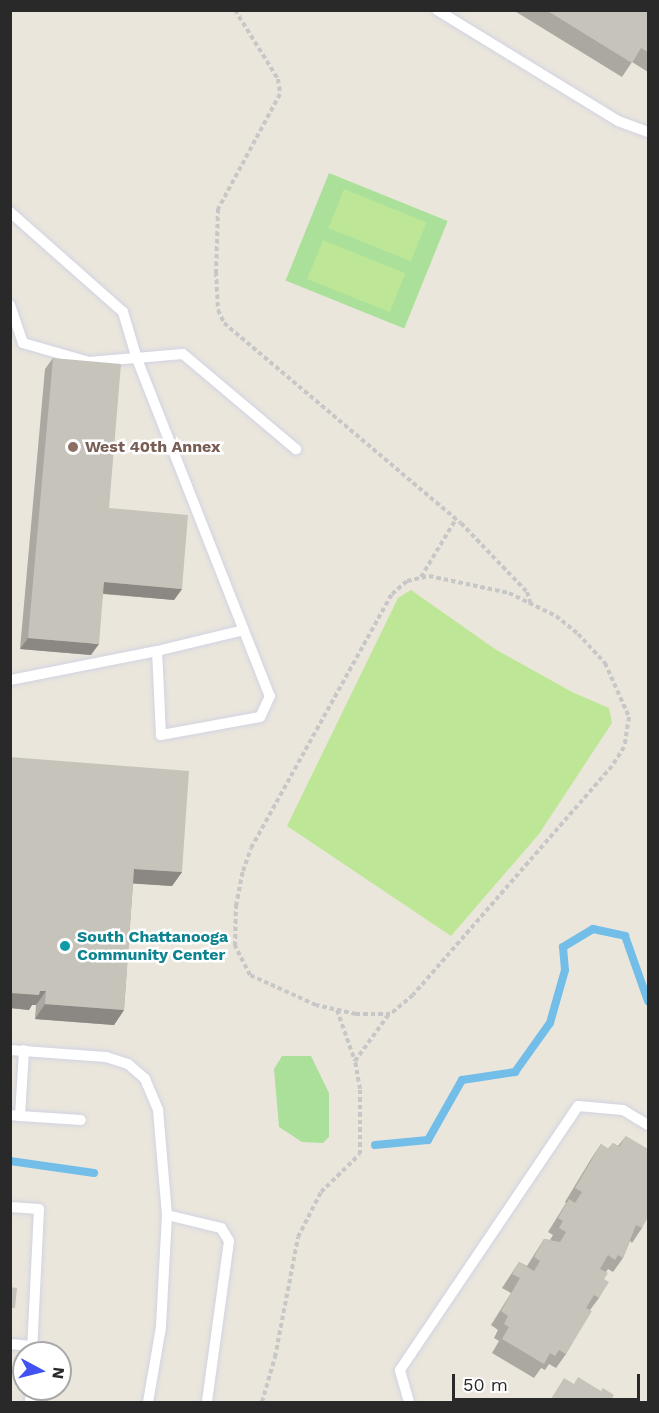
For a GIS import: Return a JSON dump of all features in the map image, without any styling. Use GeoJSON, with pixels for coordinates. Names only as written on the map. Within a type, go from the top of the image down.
{"type":"FeatureCollection","features":[{"type":"Feature","properties":{"kind":"lane"},"geometry":{"type":"LineString","coordinates":[[437,10],[618,121],[648,132]]}},
{"type":"Feature","properties":{"kind":"lane"},"geometry":{"type":"LineString","coordinates":[[10,212],[123,312],[137,358],[270,696],[260,717],[162,735],[157,651]]}},
{"type":"Feature","properties":{"kind":"lane"},"geometry":{"type":"LineString","coordinates":[[10,305],[23,343],[89,362],[183,354],[296,450]]}},
{"type":"Feature","properties":{"kind":"lane"},"geometry":{"type":"LineString","coordinates":[[10,680],[157,651],[244,630]]}},
{"type":"Feature","properties":{"kind":"lane"},"geometry":{"type":"LineString","coordinates":[[10,1050],[106,1057],[128,1064],[145,1079],[158,1110],[167,1215],[161,1327],[148,1402]]}},
{"type":"Feature","properties":{"kind":"lane"},"geometry":{"type":"LineString","coordinates":[[24,1050],[15,1115],[81,1120]]}},
{"type":"Feature","properties":{"kind":"lane"},"geometry":{"type":"LineString","coordinates":[[409,1402],[400,1370],[578,1106],[623,1110],[648,1125]]}},
{"type":"Feature","properties":{"kind":"lane"},"geometry":{"type":"LineString","coordinates":[[10,1207],[39,1209],[32,1341]]}},
{"type":"Feature","properties":{"kind":"lane"},"geometry":{"type":"LineString","coordinates":[[167,1215],[221,1228],[229,1241],[207,1402]]}},
{"type":"Feature","properties":{"kind":"path"},"geometry":{"type":"LineString","coordinates":[[235,10],[278,79],[280,94],[218,209],[218,310],[224,323],[456,519],[527,592],[531,604]]}},
{"type":"Feature","properties":{"kind":"path"},"geometry":{"type":"LineString","coordinates":[[421,577],[456,519]]}},
{"type":"Feature","properties":{"kind":"path"},"geometry":{"type":"LineString","coordinates":[[355,1061],[390,1014],[413,995],[612,766],[624,747],[629,717],[605,663],[556,616],[509,592],[452,578],[421,577],[407,581],[392,594],[251,848],[236,906],[234,946],[250,975],[307,1002],[337,1010],[390,1014]]}},
{"type":"Feature","properties":{"kind":"path"},"geometry":{"type":"LineString","coordinates":[[262,1402],[275,1357],[298,1237],[321,1192],[360,1154],[360,1089],[355,1061],[337,1010]]}},
{"type":"Feature","properties":{"kind":"green space"},"geometry":{"type":"Polygon","coordinates":[[[329,173],[448,221],[404,329],[286,281],[329,173]]]}},
{"type":"Feature","properties":{"kind":"green space"},"geometry":{"type":"Polygon","coordinates":[[[344,189],[427,222],[411,261],[328,228],[344,189]]]}},
{"type":"Feature","properties":{"kind":"green space"},"geometry":{"type":"Polygon","coordinates":[[[323,240],[406,273],[390,312],[307,279],[323,240]]]}},
{"type":"Feature","properties":{"kind":"green space"},"geometry":{"type":"Polygon","coordinates":[[[411,590],[495,649],[572,692],[609,708],[612,723],[539,834],[451,936],[287,826],[398,598],[411,590]]]}},
{"type":"Feature","properties":{"kind":"green space"},"geometry":{"type":"Polygon","coordinates":[[[282,1056],[311,1056],[329,1093],[329,1137],[323,1143],[302,1142],[279,1127],[274,1069],[282,1056]]]}},
{"type":"Feature","properties":{"kind":"building"},"geometry":{"type":"Polygon","coordinates":[[[546,10],[648,10],[648,52],[641,48],[632,63],[546,10]]]}},
{"type":"Feature","properties":{"kind":"building","name":"West 40th Annex"},"geometry":{"type":"Polygon","coordinates":[[[53,358],[121,364],[109,508],[188,515],[182,589],[104,582],[99,644],[28,638],[53,358]]]}},
{"type":"Feature","properties":{"kind":"building","name":"South Chattanooga Community Center"},"geometry":{"type":"Polygon","coordinates":[[[10,757],[189,771],[182,872],[134,869],[124,1010],[45,1004],[46,991],[40,991],[39,995],[10,993],[10,757]]]}},
{"type":"Feature","properties":{"kind":"building"},"geometry":{"type":"Polygon","coordinates":[[[626,1136],[648,1149],[648,1217],[642,1228],[636,1225],[623,1258],[618,1255],[615,1260],[608,1255],[600,1269],[608,1273],[604,1279],[609,1282],[599,1298],[594,1295],[586,1308],[592,1311],[566,1354],[559,1350],[555,1356],[550,1353],[544,1364],[502,1339],[509,1327],[504,1324],[508,1316],[501,1311],[520,1278],[512,1274],[519,1262],[534,1271],[540,1261],[534,1257],[544,1239],[560,1242],[566,1232],[559,1228],[563,1221],[558,1218],[569,1199],[575,1203],[582,1192],[575,1188],[601,1144],[609,1149],[613,1143],[619,1147],[626,1136]]]}},
{"type":"Feature","properties":{"kind":"building"},"geometry":{"type":"Polygon","coordinates":[[[10,1287],[17,1288],[15,1308],[10,1308],[10,1287]]]}},
{"type":"Feature","properties":{"kind":"building"},"geometry":{"type":"Polygon","coordinates":[[[578,1377],[601,1391],[603,1388],[614,1395],[611,1400],[615,1402],[549,1402],[564,1378],[574,1384],[578,1377]]]}},
{"type":"Feature","properties":{"kind":"waterway"},"geometry":{"type":"LineString","coordinates":[[375,1145],[428,1140],[462,1080],[515,1072],[550,1023],[565,970],[563,947],[593,929],[625,936],[648,1001]]}},
{"type":"Feature","properties":{"kind":"waterway"},"geometry":{"type":"LineString","coordinates":[[10,1161],[94,1173]]}},
{"type":"Feature","properties":{"kind":"place","name":"West 40th Annex"},"geometry":{"type":"Point","coordinates":[73,447]}},
{"type":"Feature","properties":{"kind":"place","name":"South Chattanooga Community Center"},"geometry":{"type":"Point","coordinates":[65,946]}}]}
